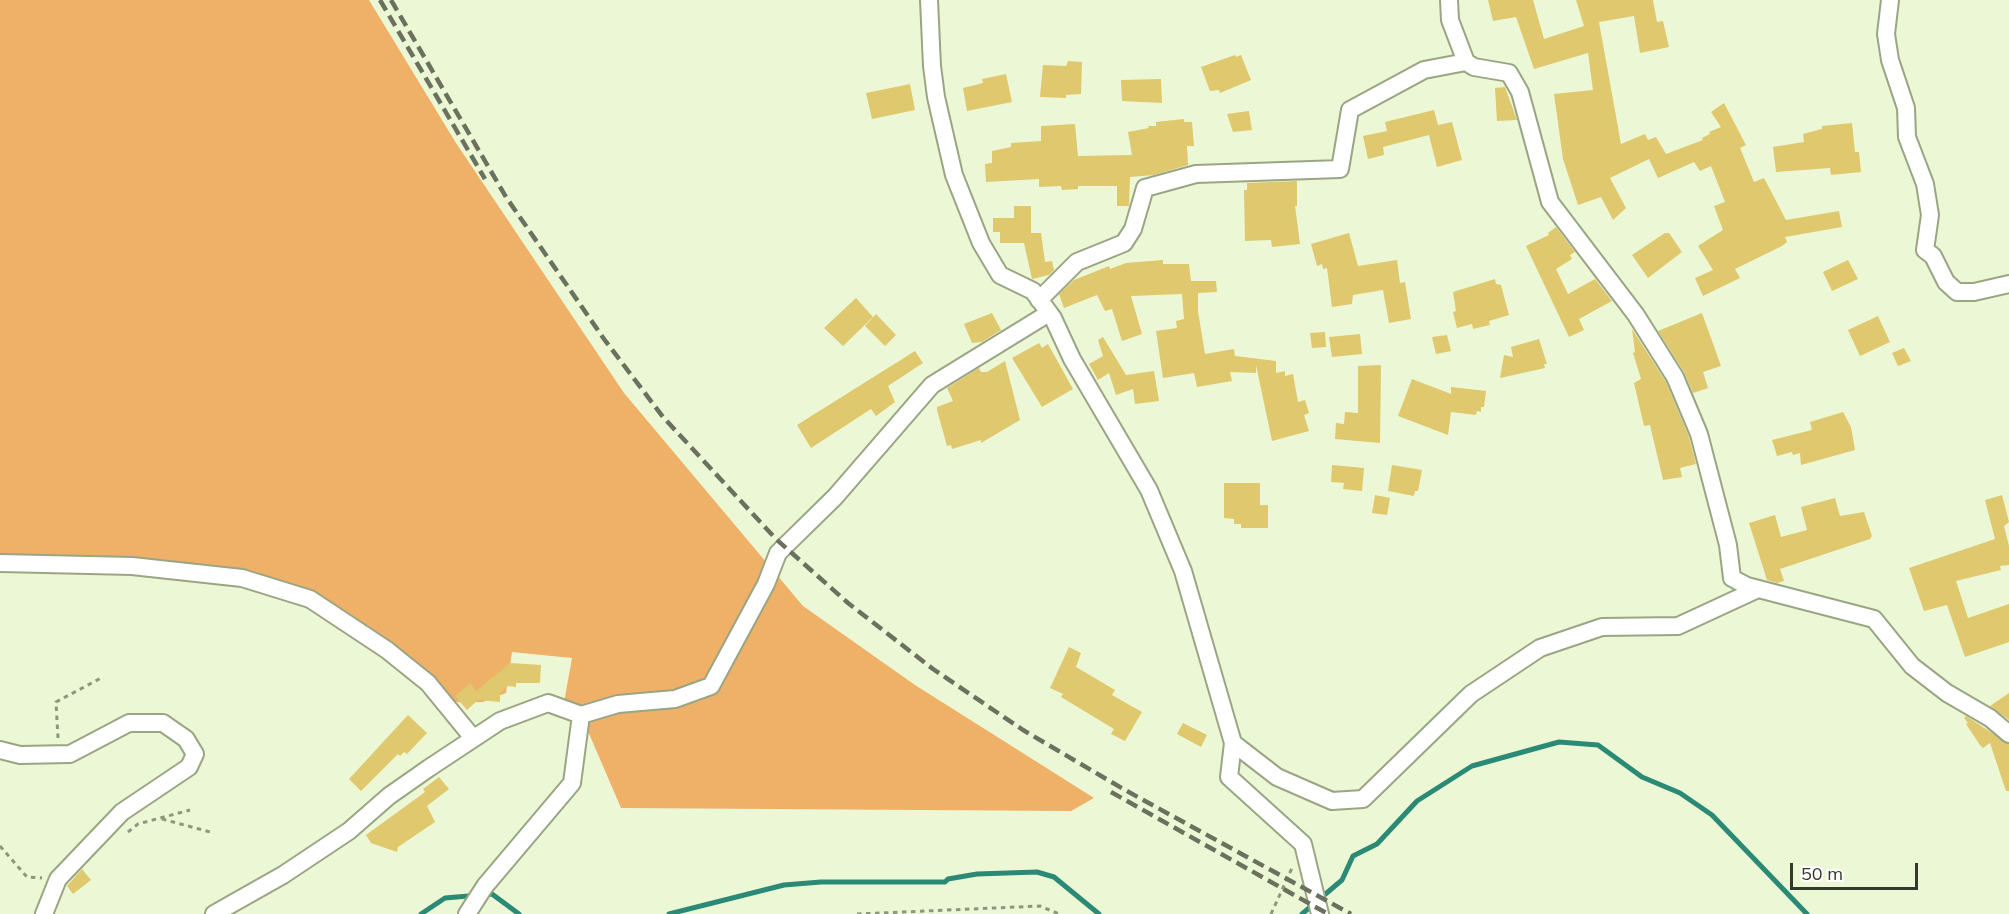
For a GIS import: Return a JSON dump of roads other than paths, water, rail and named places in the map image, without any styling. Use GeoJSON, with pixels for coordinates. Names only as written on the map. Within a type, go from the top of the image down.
{"type":"FeatureCollection","features":[{"type":"Feature","properties":{"kind":"street"},"geometry":{"type":"LineString","coordinates":[[929,0],[932,66],[954,175],[990,260],[1000,275],[1033,291],[1044,306],[1149,490],[1183,571],[1233,743],[1229,777],[1303,844],[1320,914]]}},
{"type":"Feature","properties":{"kind":"street"},"geometry":{"type":"LineString","coordinates":[[1449,0],[1450,21],[1466,62],[1474,67],[1509,73],[1520,92],[1550,202],[1636,315],[1675,377],[1699,434],[1728,545],[1732,578],[1758,589],[1874,619],[1912,666],[1947,693],[1990,718],[2009,734]]}},
{"type":"Feature","properties":{"kind":"street"},"geometry":{"type":"LineString","coordinates":[[1890,0],[1886,34],[1890,60],[1906,108],[1907,137],[1925,184],[1930,215],[1924,250],[1933,256],[1946,282],[1957,292],[1974,292],[2009,284]]}},
{"type":"Feature","properties":{"kind":"street"},"geometry":{"type":"LineString","coordinates":[[214,914],[283,875],[349,831],[389,796],[501,721],[548,703],[581,715],[618,704],[675,699],[711,687],[766,584],[778,553],[835,497],[932,385],[1044,306],[1077,262],[1124,243],[1133,229],[1145,188],[1196,174],[1340,169],[1350,110],[1424,70],[1466,62]]}},
{"type":"Feature","properties":{"kind":"street"},"geometry":{"type":"LineString","coordinates":[[0,563],[132,566],[242,578],[310,599],[387,650],[428,683],[458,716],[473,738]]}},
{"type":"Feature","properties":{"kind":"street"},"geometry":{"type":"LineString","coordinates":[[1233,743],[1277,777],[1332,801],[1363,799],[1471,694],[1540,648],[1602,627],[1678,626],[1758,589]]}},
{"type":"Feature","properties":{"kind":"street"},"geometry":{"type":"LineString","coordinates":[[467,914],[485,886],[572,783],[581,715]]}},
{"type":"Feature","properties":{"kind":"street"},"geometry":{"type":"LineString","coordinates":[[0,750],[20,755],[70,754],[129,723],[163,723],[186,739],[195,754],[189,766],[122,812],[58,879],[44,914]]}},
{"type":"Feature","properties":{"kind":"waterway"},"geometry":{"type":"LineString","coordinates":[[1302,914],[1342,880],[1353,856],[1377,844],[1417,801],[1472,766],[1559,742],[1598,745],[1642,777],[1680,793],[1712,815],[1807,914]]}},
{"type":"Feature","properties":{"kind":"waterway"},"geometry":{"type":"LineString","coordinates":[[669,914],[784,885],[821,882],[945,882],[948,879],[977,874],[1037,872],[1054,877],[1099,914]]}},
{"type":"Feature","properties":{"kind":"waterway"},"geometry":{"type":"LineString","coordinates":[[421,914],[445,898],[492,894],[519,914]]}},
{"type":"Feature","properties":{"kind":"railway"},"geometry":{"type":"LineString","coordinates":[[380,0],[485,179]]}},
{"type":"Feature","properties":{"kind":"railway"},"geometry":{"type":"LineString","coordinates":[[391,0],[506,197],[604,339],[663,417],[776,539],[848,603],[933,669],[1023,730],[1125,790],[1351,914]]}},
{"type":"Feature","properties":{"kind":"railway"},"geometry":{"type":"LineString","coordinates":[[1111,792],[1328,914]]}}]}
